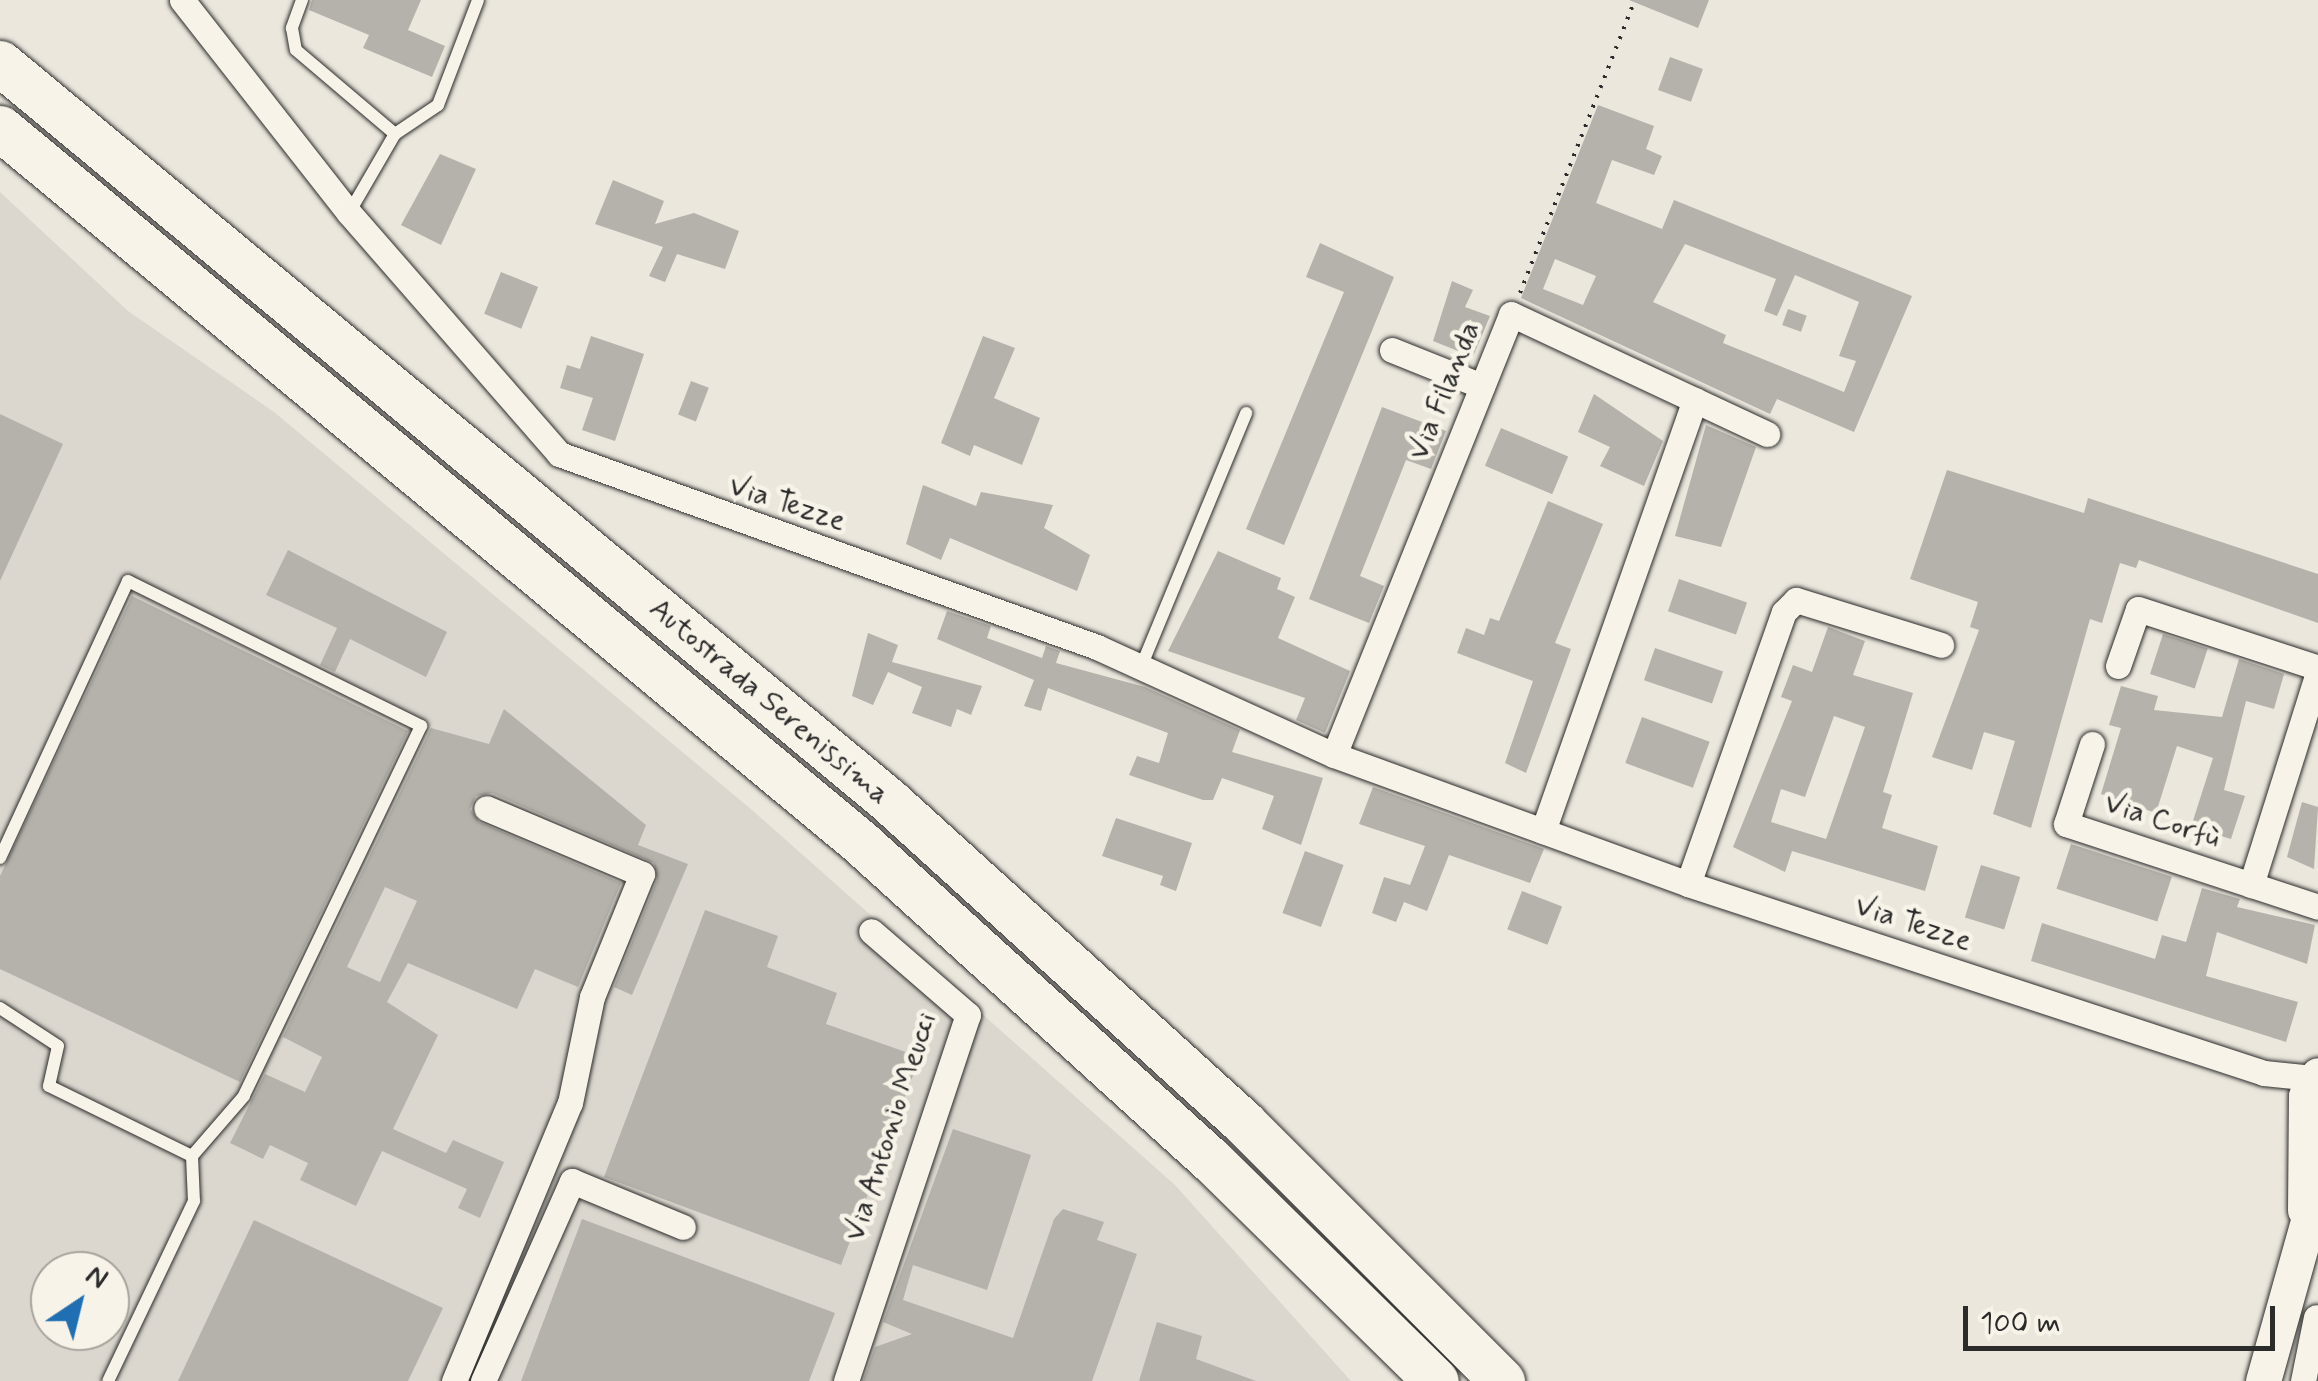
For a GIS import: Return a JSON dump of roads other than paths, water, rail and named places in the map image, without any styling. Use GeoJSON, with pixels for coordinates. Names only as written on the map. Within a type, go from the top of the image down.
{"type":"FeatureCollection","features":[{"type":"Feature","properties":{"kind":"highway","name":"Autostrada Serenissima"},"geometry":{"type":"LineString","coordinates":[[0,62],[902,813],[1244,1123],[1502,1381]]}},
{"type":"Feature","properties":{"kind":"highway","name":"Autostrada Serenissima"},"geometry":{"type":"LineString","coordinates":[[0,128],[860,842],[1211,1160],[1436,1381]]}},
{"type":"Feature","properties":{"kind":"street","name":"Via Tezze"},"geometry":{"type":"LineString","coordinates":[[182,0],[349,212],[559,454],[1141,667],[1334,754],[1688,884],[2264,1074],[2313,1096]]}},
{"type":"Feature","properties":{"kind":"street","name":"Via Filanda"},"geometry":{"type":"LineString","coordinates":[[1334,754],[1511,314],[1767,434]]}},
{"type":"Feature","properties":{"kind":"street"},"geometry":{"type":"LineString","coordinates":[[1392,350],[1482,386]]}},
{"type":"Feature","properties":{"kind":"street"},"geometry":{"type":"LineString","coordinates":[[1543,830],[1695,400]]}},
{"type":"Feature","properties":{"kind":"street"},"geometry":{"type":"LineString","coordinates":[[1688,884],[1784,612],[1796,600],[1941,646]]}},
{"type":"Feature","properties":{"kind":"street"},"geometry":{"type":"LineString","coordinates":[[2118,666],[2138,609],[2318,670],[2251,885]]}},
{"type":"Feature","properties":{"kind":"street","name":"Via Corfù"},"geometry":{"type":"LineString","coordinates":[[2092,744],[2066,824],[2318,907]]}},
{"type":"Feature","properties":{"kind":"street"},"geometry":{"type":"LineString","coordinates":[[454,1381],[570,1104],[592,997],[642,874],[486,808]]}},
{"type":"Feature","properties":{"kind":"street","name":"Via Antonio Meucci"},"geometry":{"type":"LineString","coordinates":[[846,1381],[968,1014],[871,931]]}},
{"type":"Feature","properties":{"kind":"street"},"geometry":{"type":"LineString","coordinates":[[2304,1226],[2313,1096]]}},
{"type":"Feature","properties":{"kind":"street"},"geometry":{"type":"LineString","coordinates":[[484,1381],[572,1181],[682,1226]]}},
{"type":"Feature","properties":{"kind":"street"},"geometry":{"type":"LineString","coordinates":[[2263,1381],[2280,1305],[2318,1186]]}},
{"type":"Feature","properties":{"kind":"street"},"geometry":{"type":"LineString","coordinates":[[2280,1305],[2317,1317],[2303,1381]]}},
{"type":"Feature","properties":{"kind":"lane"},"geometry":{"type":"LineString","coordinates":[[302,0],[292,28],[296,50],[396,134]]}},
{"type":"Feature","properties":{"kind":"lane"},"geometry":{"type":"LineString","coordinates":[[349,212],[396,134],[438,105],[478,0]]}},
{"type":"Feature","properties":{"kind":"lane"},"geometry":{"type":"LineString","coordinates":[[1141,667],[1246,412]]}},
{"type":"Feature","properties":{"kind":"lane"},"geometry":{"type":"LineString","coordinates":[[0,858],[128,582],[421,726],[244,1096],[192,1156],[194,1201],[108,1381]]}},
{"type":"Feature","properties":{"kind":"lane"},"geometry":{"type":"LineString","coordinates":[[0,1008],[58,1046],[50,1086],[192,1156]]}}]}
